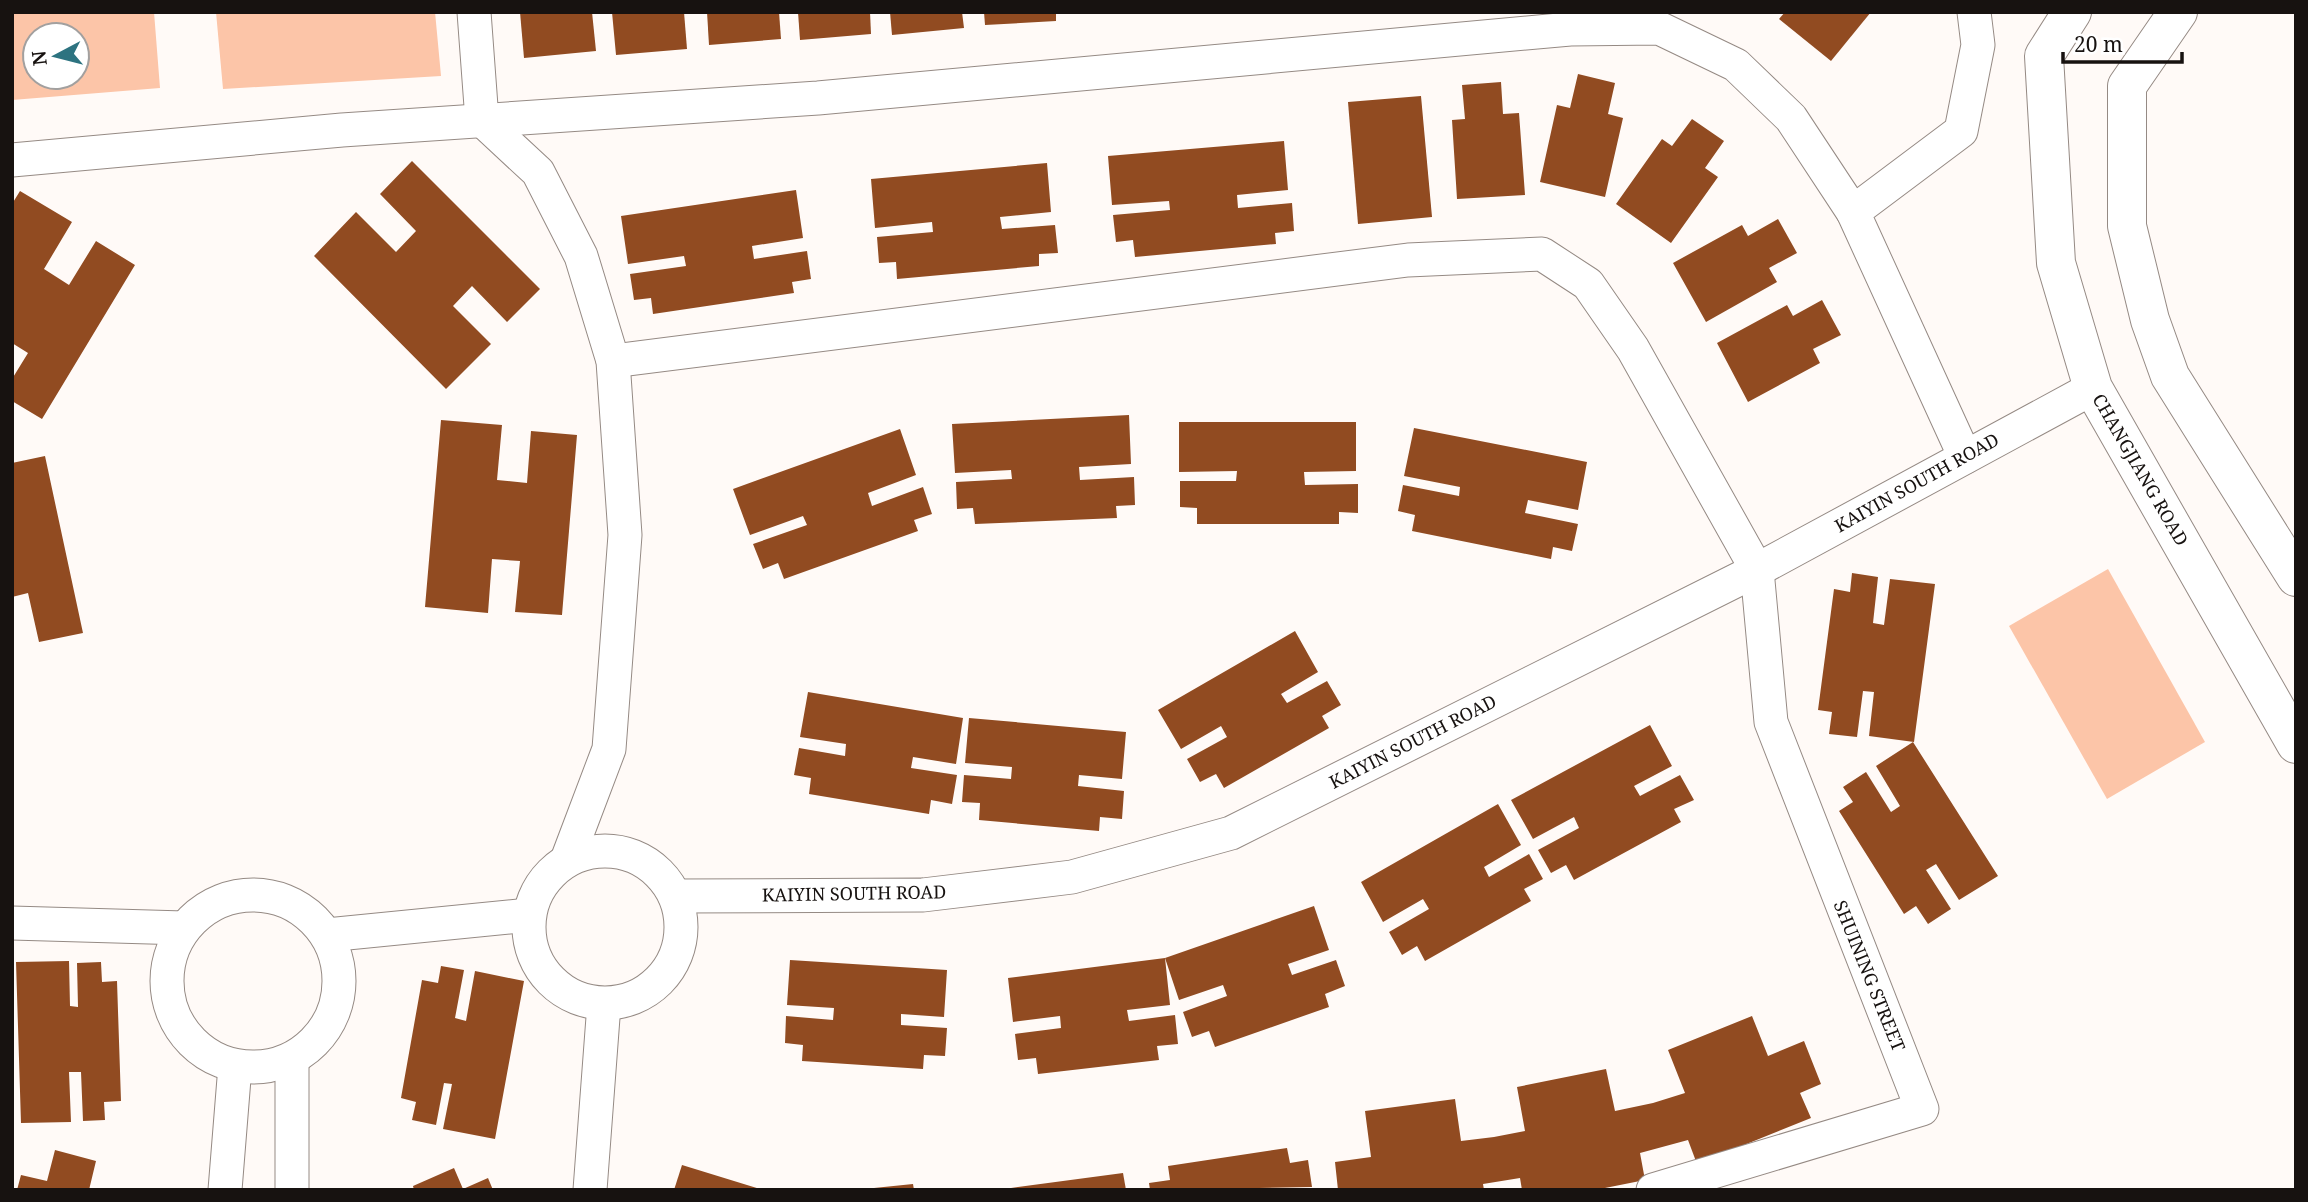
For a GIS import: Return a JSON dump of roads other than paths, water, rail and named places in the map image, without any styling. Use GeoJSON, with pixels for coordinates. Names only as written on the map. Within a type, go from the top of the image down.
{"type":"FeatureCollection","features":[{"type":"Feature","properties":{"kind":"main road","name":"CHANGJIANG ROAD"},"geometry":{"type":"LineString","coordinates":[[2072,12],[2044,56],[2056,263],[2093,388],[2296,744]]}},
{"type":"Feature","properties":{"kind":"main road"},"geometry":{"type":"LineString","coordinates":[[2178,12],[2127,86],[2127,226],[2150,320],[2170,376],[2296,577]]}},
{"type":"Feature","properties":{"kind":"street"},"geometry":{"type":"LineString","coordinates":[[474,12],[482,120],[538,172],[581,256],[614,361],[625,535],[609,749],[566,860],[537,891],[529,915],[530,941],[539,965],[556,985],[578,998],[604,1004],[629,999],[653,987],[670,968],[680,944],[681,919],[675,896],[662,874],[643,859],[620,851],[595,850],[566,860]]}},
{"type":"Feature","properties":{"kind":"street"},"geometry":{"type":"LineString","coordinates":[[1853,212],[1961,131],[1978,45],[1974,12]]}},
{"type":"Feature","properties":{"kind":"street"},"geometry":{"type":"LineString","coordinates":[[12,160],[342,130],[818,98],[1570,29],[1659,28],[1736,65],[1791,118],[1853,212],[1965,457]]}},
{"type":"Feature","properties":{"kind":"street"},"geometry":{"type":"LineString","coordinates":[[614,361],[1408,260],[1542,254],[1588,284],[1633,349],[1757,570]]}},
{"type":"Feature","properties":{"kind":"street","name":"KAIYIN SOUTH ROAD"},"geometry":{"type":"LineString","coordinates":[[675,896],[923,895],[1072,877],[1230,833],[1757,570],[2093,388]]}},
{"type":"Feature","properties":{"kind":"street","name":"SHUINING STREET"},"geometry":{"type":"LineString","coordinates":[[1653,1190],[1922,1109],[1771,722],[1757,570]]}},
{"type":"Feature","properties":{"kind":"street"},"geometry":{"type":"LineString","coordinates":[[257,894],[285,900],[309,914],[327,935],[337,961],[339,989],[332,1017],[316,1041],[292,1059],[264,1067],[234,1066],[208,1055],[186,1035],[171,1010],[168,971],[171,953],[184,928],[205,908],[217,902],[230,897],[257,894]]}},
{"type":"Feature","properties":{"kind":"street"},"geometry":{"type":"LineString","coordinates":[[327,935],[529,915]]}},
{"type":"Feature","properties":{"kind":"street"},"geometry":{"type":"LineString","coordinates":[[12,923],[184,928]]}},
{"type":"Feature","properties":{"kind":"street"},"geometry":{"type":"LineString","coordinates":[[590,1190],[604,1004]]}},
{"type":"Feature","properties":{"kind":"street"},"geometry":{"type":"LineString","coordinates":[[292,1059],[292,1190]]}},
{"type":"Feature","properties":{"kind":"street"},"geometry":{"type":"LineString","coordinates":[[225,1190],[234,1066]]}}]}
